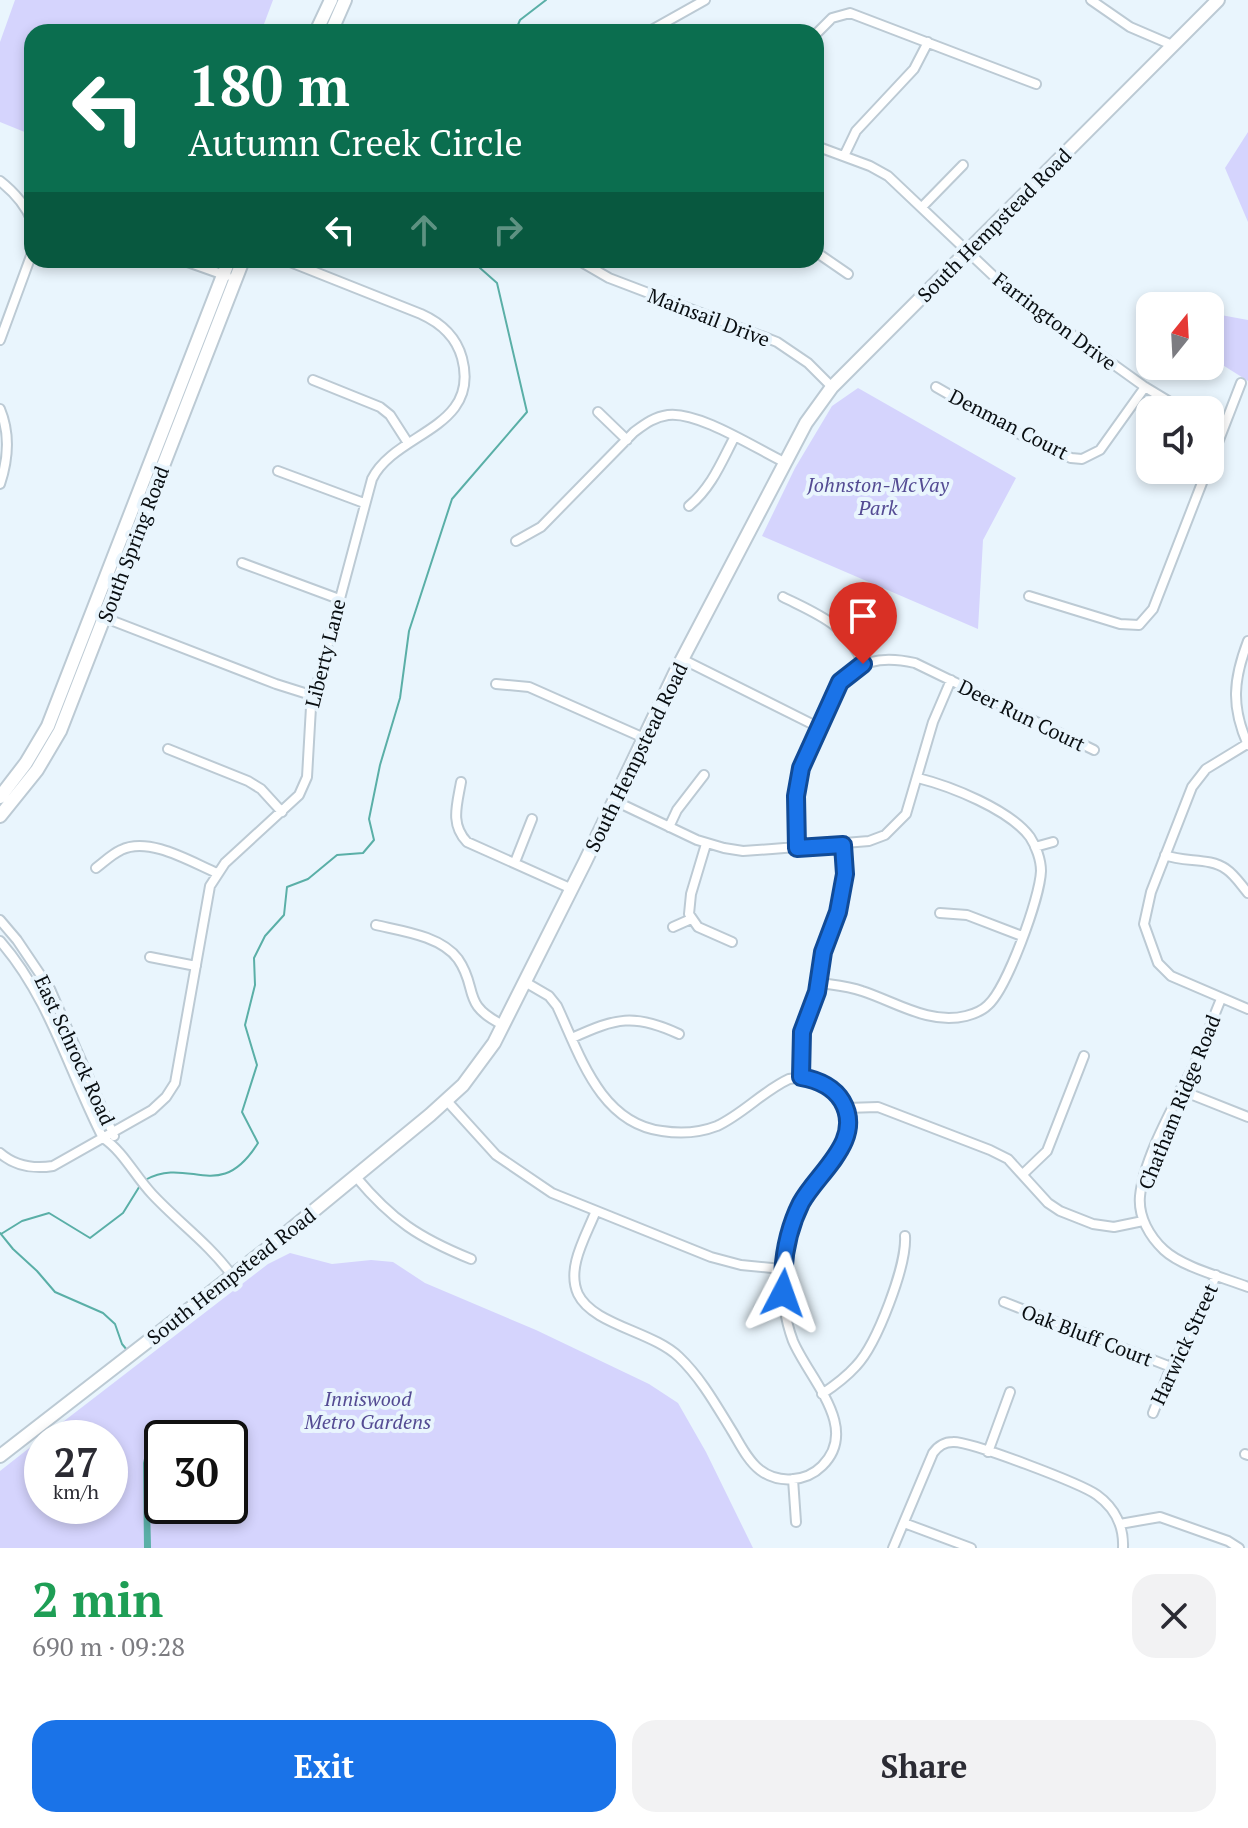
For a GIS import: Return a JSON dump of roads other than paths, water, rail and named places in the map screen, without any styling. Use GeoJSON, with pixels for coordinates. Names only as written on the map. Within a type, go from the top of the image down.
{"type":"FeatureCollection","features":[{"type":"Feature","properties":{"kind":"street"},"geometry":{"type":"LineString","coordinates":[[320,24],[331,0]]}},
{"type":"Feature","properties":{"kind":"street"},"geometry":{"type":"LineString","coordinates":[[334,24],[345,0]]}},
{"type":"Feature","properties":{"kind":"street"},"geometry":{"type":"LineString","coordinates":[[663,24],[705,0]]}},
{"type":"Feature","properties":{"kind":"street"},"geometry":{"type":"LineString","coordinates":[[1091,0],[1130,27],[1172,45]]}},
{"type":"Feature","properties":{"kind":"street","name":"South Hempstead Road"},"geometry":{"type":"LineString","coordinates":[[0,1456],[356,1177],[463,1085],[494,1043],[682,659],[806,423],[832,387],[1218,0]]}},
{"type":"Feature","properties":{"kind":"street"},"geometry":{"type":"LineString","coordinates":[[824,26],[840,14],[860,15],[1036,84]]}},
{"type":"Feature","properties":{"kind":"street"},"geometry":{"type":"LineString","coordinates":[[844,156],[856,131],[914,69],[928,42]]}},
{"type":"Feature","properties":{"kind":"street","name":"Farrington Drive"},"geometry":{"type":"LineString","coordinates":[[824,149],[888,176],[1003,285],[1160,396]]}},
{"type":"Feature","properties":{"kind":"street"},"geometry":{"type":"LineString","coordinates":[[922,207],[963,165]]}},
{"type":"Feature","properties":{"kind":"street"},"geometry":{"type":"LineString","coordinates":[[0,181],[12,190],[24,206]]}},
{"type":"Feature","properties":{"kind":"street"},"geometry":{"type":"LineString","coordinates":[[824,258],[848,274]]}},
{"type":"Feature","properties":{"kind":"street"},"geometry":{"type":"LineString","coordinates":[[0,340],[26,268]]}},
{"type":"Feature","properties":{"kind":"street"},"geometry":{"type":"LineString","coordinates":[[204,268],[229,277]]}},
{"type":"Feature","properties":{"kind":"street","name":"South Spring Road"},"geometry":{"type":"LineString","coordinates":[[229,268],[229,277]]}},
{"type":"Feature","properties":{"kind":"street","name":"South Spring Road"},"geometry":{"type":"LineString","coordinates":[[0,797],[26,763],[48,726],[98,615],[229,277],[236,268]]}},
{"type":"Feature","properties":{"kind":"street","name":"Liberty Lane"},"geometry":{"type":"LineString","coordinates":[[0,1153],[20,1165],[42,1168],[63,1162],[152,1110],[175,1083],[210,886],[225,863],[299,795],[307,777],[309,717],[364,503],[377,468],[408,443],[441,424],[460,395],[464,370],[462,359],[447,331],[421,314],[305,268]]}},
{"type":"Feature","properties":{"kind":"street","name":"Mainsail Drive"},"geometry":{"type":"LineString","coordinates":[[592,268],[609,278],[777,342],[808,363],[832,387]]}},
{"type":"Feature","properties":{"kind":"street"},"geometry":{"type":"LineString","coordinates":[[313,380],[380,407],[390,415],[408,443]]}},
{"type":"Feature","properties":{"kind":"street"},"geometry":{"type":"LineString","coordinates":[[1224,427],[1241,383]]}},
{"type":"Feature","properties":{"kind":"street","name":"Denman Court"},"geometry":{"type":"LineString","coordinates":[[936,387],[1036,443],[1071,458],[1082,459],[1100,450],[1145,387]]}},
{"type":"Feature","properties":{"kind":"street"},"geometry":{"type":"LineString","coordinates":[[0,409],[7,436],[7,453],[0,484]]}},
{"type":"Feature","properties":{"kind":"street"},"geometry":{"type":"LineString","coordinates":[[598,412],[627,440]]}},
{"type":"Feature","properties":{"kind":"street"},"geometry":{"type":"LineString","coordinates":[[516,541],[541,527],[627,440],[650,421],[668,415],[702,421],[784,462]]}},
{"type":"Feature","properties":{"kind":"street"},"geometry":{"type":"LineString","coordinates":[[689,506],[712,481],[734,438]]}},
{"type":"Feature","properties":{"kind":"street"},"geometry":{"type":"LineString","coordinates":[[278,471],[364,503]]}},
{"type":"Feature","properties":{"kind":"street"},"geometry":{"type":"LineString","coordinates":[[1029,596],[1120,624],[1139,625],[1153,609],[1202,484]]}},
{"type":"Feature","properties":{"kind":"street"},"geometry":{"type":"LineString","coordinates":[[242,563],[339,599]]}},
{"type":"Feature","properties":{"kind":"street"},"geometry":{"type":"LineString","coordinates":[[783,597],[845,632],[863,664],[840,682],[801,768],[795,816],[797,848]]}},
{"type":"Feature","properties":{"kind":"street"},"geometry":{"type":"LineString","coordinates":[[98,615],[314,696]]}},
{"type":"Feature","properties":{"kind":"street","name":"South Spring Road"},"geometry":{"type":"LineString","coordinates":[[0,816],[37,770],[60,731],[98,615]]}},
{"type":"Feature","properties":{"kind":"street"},"geometry":{"type":"LineString","coordinates":[[1248,641],[1237,672],[1235,706],[1248,745],[1206,769],[1192,787],[1146,907],[1144,924],[1158,963],[1171,976],[1248,1009]]}},
{"type":"Feature","properties":{"kind":"street","name":"Deer Run Court"},"geometry":{"type":"LineString","coordinates":[[863,664],[895,658],[915,663],[1094,750]]}},
{"type":"Feature","properties":{"kind":"street"},"geometry":{"type":"LineString","coordinates":[[682,659],[818,727]]}},
{"type":"Feature","properties":{"kind":"street"},"geometry":{"type":"LineString","coordinates":[[615,801],[706,844],[743,851],[869,841],[885,835],[906,814],[933,722],[951,680]]}},
{"type":"Feature","properties":{"kind":"street"},"geometry":{"type":"LineString","coordinates":[[496,684],[529,687],[644,738]]}},
{"type":"Feature","properties":{"kind":"street"},"geometry":{"type":"LineString","coordinates":[[168,749],[248,781],[261,789],[282,812]]}},
{"type":"Feature","properties":{"kind":"street"},"geometry":{"type":"LineString","coordinates":[[669,827],[677,810],[704,775]]}},
{"type":"Feature","properties":{"kind":"street"},"geometry":{"type":"LineString","coordinates":[[820,983],[859,990],[923,1015],[964,1017],[988,1005],[1008,974],[1037,897],[1041,871],[1030,836],[1003,814],[950,788],[918,778]]}},
{"type":"Feature","properties":{"kind":"street"},"geometry":{"type":"LineString","coordinates":[[461,782],[455,813],[459,832],[475,848],[515,862],[572,889]]}},
{"type":"Feature","properties":{"kind":"street"},"geometry":{"type":"LineString","coordinates":[[515,862],[532,819]]}},
{"type":"Feature","properties":{"kind":"street"},"geometry":{"type":"LineString","coordinates":[[1035,847],[1053,842]]}},
{"type":"Feature","properties":{"kind":"street"},"geometry":{"type":"LineString","coordinates":[[706,844],[689,901],[691,919],[698,927],[732,942]]}},
{"type":"Feature","properties":{"kind":"street"},"geometry":{"type":"LineString","coordinates":[[801,1077],[802,1032],[820,983],[823,952],[838,912],[845,874],[843,845]]}},
{"type":"Feature","properties":{"kind":"street"},"geometry":{"type":"LineString","coordinates":[[96,868],[120,851],[138,846],[156,849],[217,873]]}},
{"type":"Feature","properties":{"kind":"street"},"geometry":{"type":"LineString","coordinates":[[1165,855],[1184,861],[1217,864],[1229,871],[1248,893]]}},
{"type":"Feature","properties":{"kind":"street"},"geometry":{"type":"LineString","coordinates":[[940,913],[967,915],[1022,936]]}},
{"type":"Feature","properties":{"kind":"street"},"geometry":{"type":"LineString","coordinates":[[673,927],[691,919]]}},
{"type":"Feature","properties":{"kind":"street","name":"East Schrock Road"},"geometry":{"type":"LineString","coordinates":[[0,920],[50,989],[114,1132],[114,1145]]}},
{"type":"Feature","properties":{"kind":"street"},"geometry":{"type":"LineString","coordinates":[[376,925],[408,932],[446,949],[457,958],[476,1008],[503,1025]]}},
{"type":"Feature","properties":{"kind":"street","name":"East Schrock Road"},"geometry":{"type":"LineString","coordinates":[[0,941],[39,995],[103,1138],[114,1145],[133,1172],[216,1254],[231,1274]]}},
{"type":"Feature","properties":{"kind":"street"},"geometry":{"type":"LineString","coordinates":[[150,957],[196,966]]}},
{"type":"Feature","properties":{"kind":"street"},"geometry":{"type":"LineString","coordinates":[[525,982],[549,996],[557,1006],[598,1090],[613,1108],[652,1130],[697,1132],[718,1125],[789,1079],[801,1077],[816,1080],[839,1096],[846,1108],[847,1131],[843,1147],[802,1202],[790,1230],[782,1269],[787,1322],[803,1363],[834,1417],[834,1447],[820,1468],[812,1474],[793,1479],[775,1478],[759,1470],[693,1371],[671,1350],[652,1337],[589,1310],[578,1293],[574,1276],[577,1258],[595,1213]]}},
{"type":"Feature","properties":{"kind":"street","name":"Chatham Ridge Road"},"geometry":{"type":"LineString","coordinates":[[1143,1221],[1140,1199],[1144,1176],[1221,999]]}},
{"type":"Feature","properties":{"kind":"street"},"geometry":{"type":"LineString","coordinates":[[572,1038],[614,1020],[632,1019],[665,1027],[679,1034]]}},
{"type":"Feature","properties":{"kind":"street"},"geometry":{"type":"LineString","coordinates":[[1023,1174],[1047,1151],[1084,1056]]}},
{"type":"Feature","properties":{"kind":"street"},"geometry":{"type":"LineString","coordinates":[[1180,1090],[1248,1117]]}},
{"type":"Feature","properties":{"kind":"street"},"geometry":{"type":"LineString","coordinates":[[447,1101],[496,1155],[552,1193],[595,1213],[711,1257],[741,1265],[782,1269]]}},
{"type":"Feature","properties":{"kind":"street"},"geometry":{"type":"LineString","coordinates":[[846,1108],[870,1106],[895,1113],[990,1150],[1008,1159],[1036,1193],[1060,1211],[1103,1226],[1143,1221],[1165,1251],[1248,1287]]}},
{"type":"Feature","properties":{"kind":"street"},"geometry":{"type":"LineString","coordinates":[[356,1177],[405,1227],[426,1240],[471,1259]]}},
{"type":"Feature","properties":{"kind":"street"},"geometry":{"type":"LineString","coordinates":[[822,1394],[857,1365],[872,1344],[902,1266],[905,1236]]}},
{"type":"Feature","properties":{"kind":"street","name":"Harwick Street"},"geometry":{"type":"LineString","coordinates":[[1153,1413],[1171,1367],[1200,1315],[1216,1275]]}},
{"type":"Feature","properties":{"kind":"street","name":"Oak Bluff Court"},"geometry":{"type":"LineString","coordinates":[[1004,1302],[1171,1367]]}},
{"type":"Feature","properties":{"kind":"street"},"geometry":{"type":"LineString","coordinates":[[988,1452],[1010,1392]]}},
{"type":"Feature","properties":{"kind":"street"},"geometry":{"type":"LineString","coordinates":[[893,1548],[929,1460],[944,1443],[957,1442],[1076,1484],[1097,1496],[1120,1524],[1123,1548]]}},
{"type":"Feature","properties":{"kind":"street"},"geometry":{"type":"LineString","coordinates":[[793,1479],[796,1522]]}},
{"type":"Feature","properties":{"kind":"street"},"geometry":{"type":"LineString","coordinates":[[1120,1524],[1160,1517],[1228,1541],[1239,1548]]}},
{"type":"Feature","properties":{"kind":"street"},"geometry":{"type":"LineString","coordinates":[[904,1523],[971,1548]]}},
{"type":"Feature","properties":{"kind":"waterway"},"geometry":{"type":"LineString","coordinates":[[518,24],[546,0]]}},
{"type":"Feature","properties":{"kind":"waterway"},"geometry":{"type":"LineString","coordinates":[[145,1180],[176,1172],[217,1175],[230,1171],[244,1161],[258,1143],[242,1112],[257,1065],[245,1025],[255,985],[254,958],[265,936],[284,915],[287,887],[308,879],[337,855],[363,853],[374,840],[369,819],[380,765],[400,698],[409,631],[452,499],[527,412],[497,283],[480,268]]}},
{"type":"Feature","properties":{"kind":"waterway"},"geometry":{"type":"LineString","coordinates":[[1,1234],[22,1221],[49,1213],[90,1238],[123,1213],[141,1184]]}},
{"type":"Feature","properties":{"kind":"waterway"},"geometry":{"type":"LineString","coordinates":[[0,1233],[55,1292],[103,1313],[115,1324],[127,1350]]}},
{"type":"Feature","properties":{"kind":"park label","name":"Johnston-McVay Park"},"geometry":{"type":"Point","coordinates":[878,496]}},
{"type":"Feature","properties":{"kind":"park label","name":"Inniswood Metro Gardens"},"geometry":{"type":"Point","coordinates":[368,1410]}}]}
